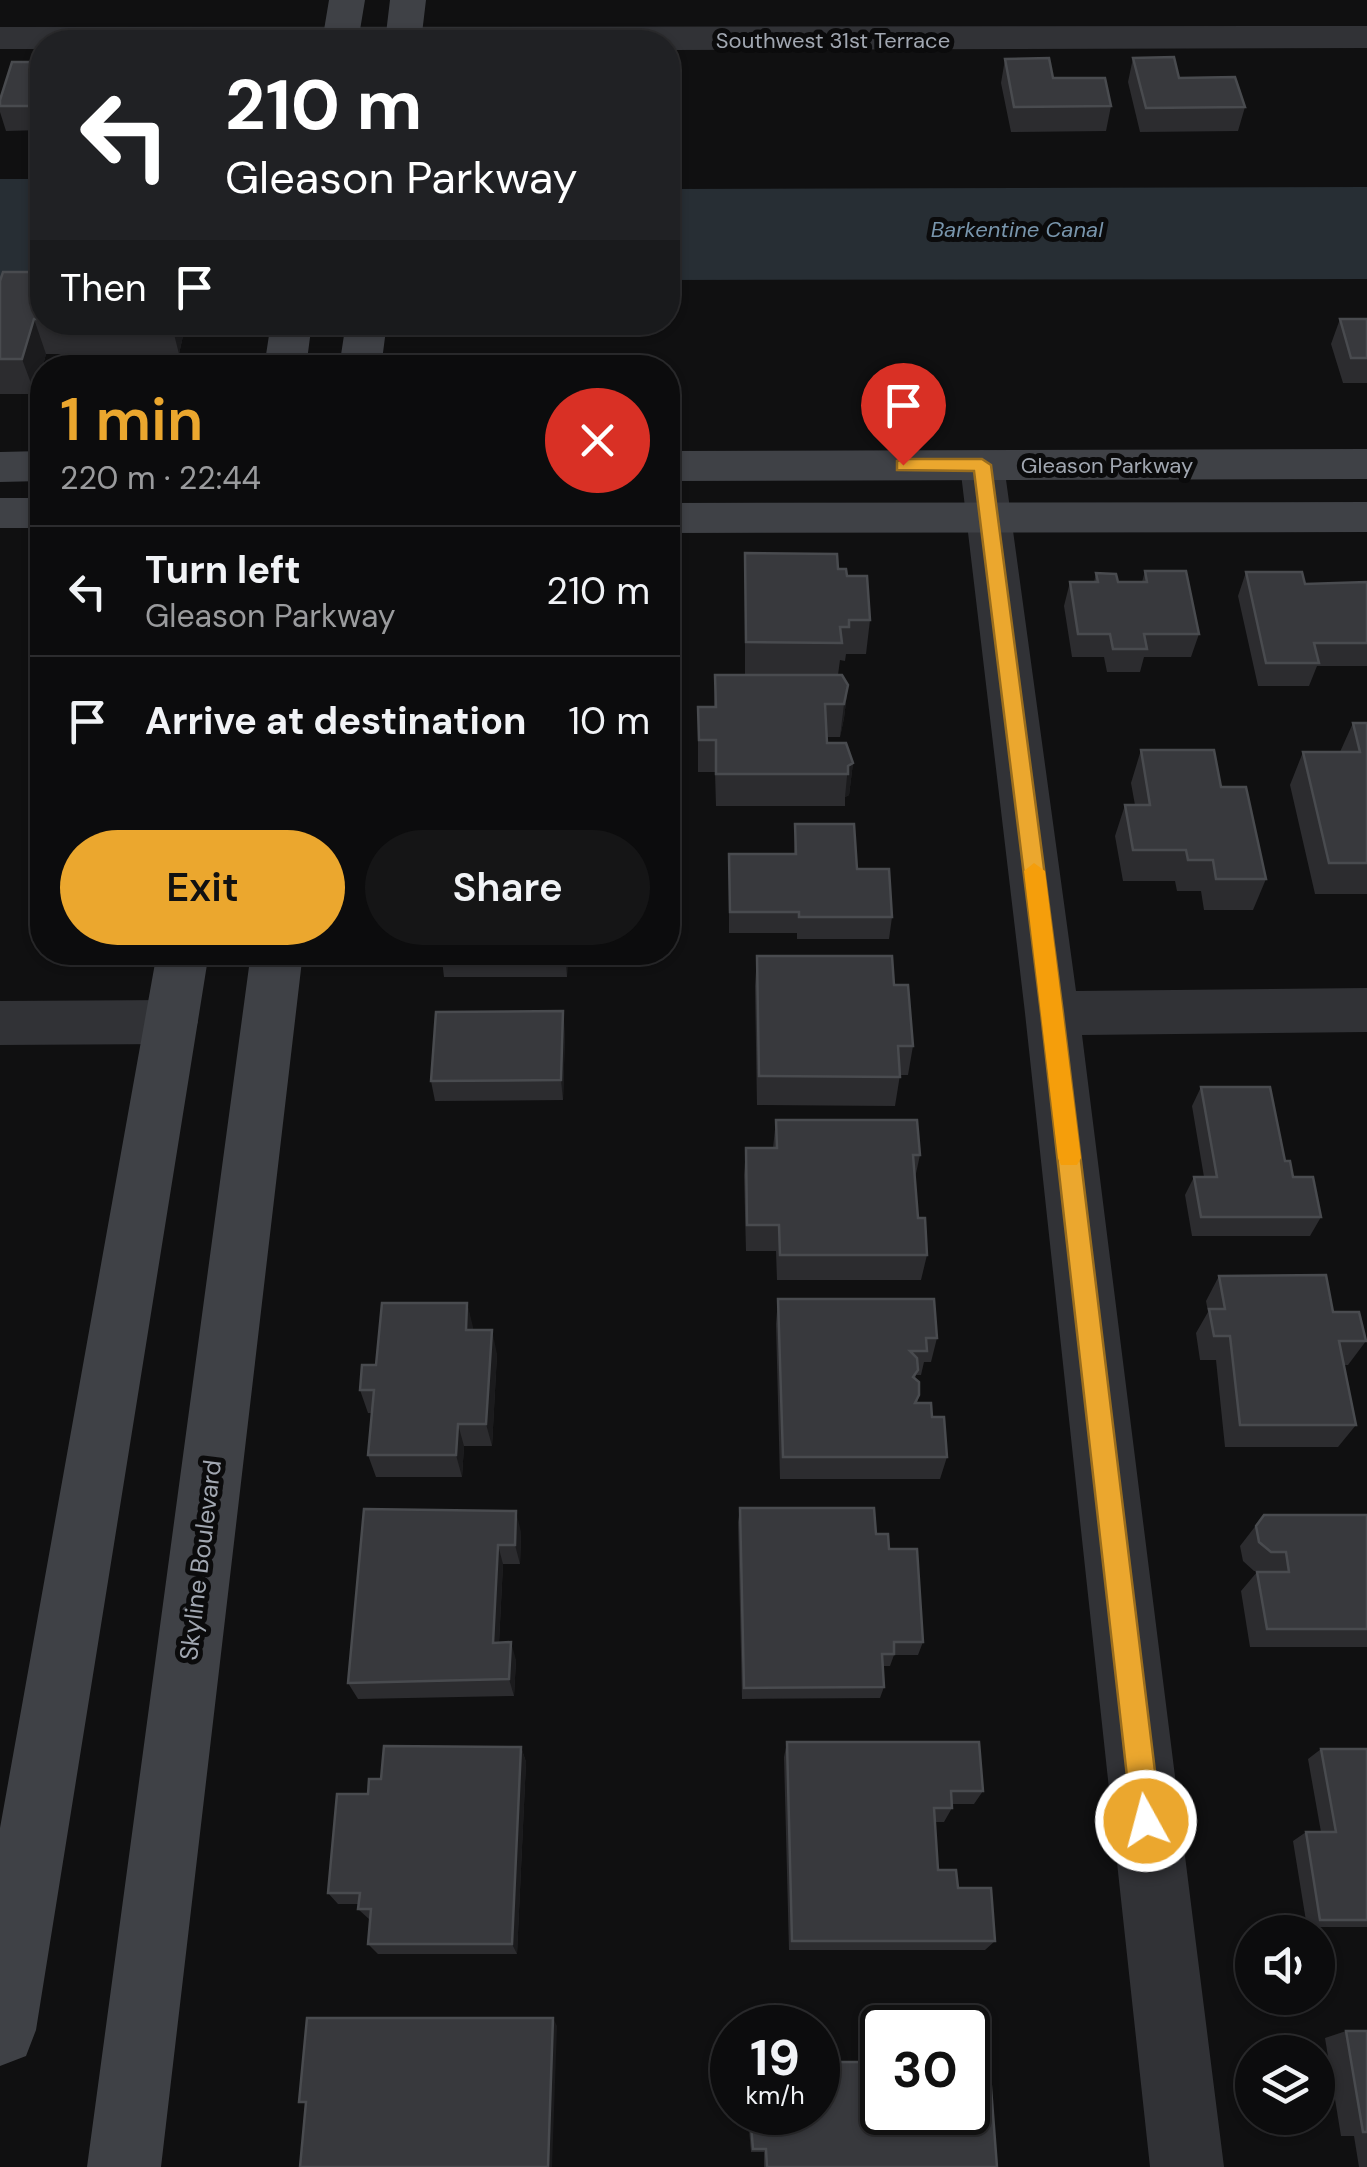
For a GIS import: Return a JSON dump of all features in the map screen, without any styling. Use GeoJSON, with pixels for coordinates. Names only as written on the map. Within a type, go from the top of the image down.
{"type":"FeatureCollection","features":[{"type":"Feature","properties":{"kind":"street"},"geometry":{"type":"LineString","coordinates":[[342,30],[347,0]]}},
{"type":"Feature","properties":{"kind":"street"},"geometry":{"type":"LineString","coordinates":[[404,30],[408,0]]}},
{"type":"Feature","properties":{"kind":"street"},"geometry":{"type":"LineString","coordinates":[[904,0],[908,40]]}},
{"type":"Feature","properties":{"kind":"street","name":"Southwest 31st Terrace"},"geometry":{"type":"LineString","coordinates":[[680,40],[1367,37]]}},
{"type":"Feature","properties":{"kind":"street","name":"Southwest 31st Terrace"},"geometry":{"type":"LineString","coordinates":[[0,38],[30,38]]}},
{"type":"Feature","properties":{"kind":"street","name":"Gleason Parkway"},"geometry":{"type":"LineString","coordinates":[[680,517],[1367,464]]}},
{"type":"Feature","properties":{"kind":"street"},"geometry":{"type":"LineString","coordinates":[[0,467],[30,466]]}},
{"type":"Feature","properties":{"kind":"street","name":"Gleason Parkway"},"geometry":{"type":"LineString","coordinates":[[680,467],[1367,517]]}},
{"type":"Feature","properties":{"kind":"street"},"geometry":{"type":"LineString","coordinates":[[986,492],[1052,1013],[1187,2167]]}},
{"type":"Feature","properties":{"kind":"street"},"geometry":{"type":"LineString","coordinates":[[0,514],[30,513]]}},
{"type":"Feature","properties":{"kind":"street"},"geometry":{"type":"LineString","coordinates":[[0,2030],[181,965]]}},
{"type":"Feature","properties":{"kind":"street","name":"Skyline Boulevard"},"geometry":{"type":"LineString","coordinates":[[124,2167],[275,965]]}},
{"type":"Feature","properties":{"kind":"street"},"geometry":{"type":"LineString","coordinates":[[1052,1013],[1367,1010]]}},
{"type":"Feature","properties":{"kind":"street"},"geometry":{"type":"LineString","coordinates":[[0,1022],[172,1022]]}},
{"type":"Feature","properties":{"kind":"water"},"geometry":{"type":"Polygon","coordinates":[[[0,179],[30,179],[30,282],[0,282],[0,179]]]}},
{"type":"Feature","properties":{"kind":"water","name":"Barkentine Canal"},"geometry":{"type":"Polygon","coordinates":[[[1367,187],[1367,279],[680,280],[680,189],[1367,187]]]}},
{"type":"Feature","properties":{"kind":"building"},"geometry":{"type":"Polygon","coordinates":[[[1174,57],[1179,78],[1235,77],[1245,107],[1146,108],[1133,58],[1174,57]]]}},
{"type":"Feature","properties":{"kind":"building"},"geometry":{"type":"Polygon","coordinates":[[[1049,58],[1053,78],[1105,78],[1111,106],[1014,107],[1005,59],[1049,58]]]}},
{"type":"Feature","properties":{"kind":"building"},"geometry":{"type":"Polygon","coordinates":[[[12,62],[30,62],[30,106],[0,106],[12,62]]]}},
{"type":"Feature","properties":{"kind":"building"},"geometry":{"type":"Polygon","coordinates":[[[3,272],[30,272],[30,332],[22,359],[0,359],[3,272]]]}},
{"type":"Feature","properties":{"kind":"building"},"geometry":{"type":"Polygon","coordinates":[[[1340,319],[1367,319],[1367,358],[1351,358],[1340,319]]]}},
{"type":"Feature","properties":{"kind":"building"},"geometry":{"type":"Polygon","coordinates":[[[745,553],[837,554],[838,569],[846,569],[847,576],[867,576],[870,620],[849,620],[849,627],[840,627],[842,643],[746,642],[745,553]]]}},
{"type":"Feature","properties":{"kind":"building"},"geometry":{"type":"Polygon","coordinates":[[[1145,571],[1186,571],[1199,634],[1144,634],[1147,649],[1113,649],[1110,634],[1078,634],[1070,582],[1098,582],[1096,573],[1116,574],[1118,582],[1147,582],[1145,571]]]}},
{"type":"Feature","properties":{"kind":"building"},"geometry":{"type":"Polygon","coordinates":[[[1246,572],[1302,572],[1305,584],[1367,582],[1367,643],[1314,643],[1319,663],[1266,663],[1246,572]]]}},
{"type":"Feature","properties":{"kind":"building"},"geometry":{"type":"Polygon","coordinates":[[[715,675],[842,675],[848,685],[844,704],[825,704],[827,743],[846,743],[853,763],[848,766],[848,774],[716,774],[716,740],[699,740],[698,707],[716,707],[715,675]]]}},
{"type":"Feature","properties":{"kind":"building"},"geometry":{"type":"Polygon","coordinates":[[[1353,723],[1367,723],[1367,863],[1329,863],[1303,752],[1360,752],[1353,723]]]}},
{"type":"Feature","properties":{"kind":"building"},"geometry":{"type":"Polygon","coordinates":[[[1141,750],[1214,750],[1221,787],[1246,787],[1266,879],[1216,879],[1213,860],[1188,860],[1186,850],[1133,850],[1125,805],[1150,805],[1141,750]]]}},
{"type":"Feature","properties":{"kind":"building"},"geometry":{"type":"Polygon","coordinates":[[[795,824],[854,824],[857,869],[889,869],[892,917],[730,912],[729,854],[796,854],[795,824]]]}},
{"type":"Feature","properties":{"kind":"building"},"geometry":{"type":"Polygon","coordinates":[[[757,956],[892,956],[894,985],[908,985],[913,1046],[898,1046],[900,1077],[759,1076],[757,956]]]}},
{"type":"Feature","properties":{"kind":"building"},"geometry":{"type":"Polygon","coordinates":[[[563,1011],[561,1080],[431,1081],[436,1012],[563,1011]]]}},
{"type":"Feature","properties":{"kind":"building"},"geometry":{"type":"Polygon","coordinates":[[[1201,1087],[1270,1087],[1285,1161],[1290,1161],[1293,1177],[1313,1177],[1321,1217],[1201,1217],[1194,1177],[1217,1177],[1201,1087]]]}},
{"type":"Feature","properties":{"kind":"building"},"geometry":{"type":"Polygon","coordinates":[[[776,1120],[917,1120],[920,1155],[913,1155],[918,1218],[925,1218],[927,1255],[780,1255],[779,1225],[747,1225],[746,1148],[777,1148],[776,1120]]]}},
{"type":"Feature","properties":{"kind":"building"},"geometry":{"type":"Polygon","coordinates":[[[1326,1275],[1333,1312],[1359,1312],[1366,1341],[1339,1341],[1356,1425],[1240,1425],[1230,1336],[1214,1336],[1209,1309],[1225,1309],[1219,1276],[1326,1275]]]}},
{"type":"Feature","properties":{"kind":"building"},"geometry":{"type":"Polygon","coordinates":[[[778,1299],[934,1299],[937,1338],[926,1338],[927,1351],[910,1351],[917,1358],[918,1370],[913,1377],[919,1382],[919,1395],[915,1403],[931,1403],[932,1417],[944,1417],[947,1457],[783,1457],[778,1299]]]}},
{"type":"Feature","properties":{"kind":"building"},"geometry":{"type":"Polygon","coordinates":[[[382,1303],[467,1303],[466,1330],[492,1330],[486,1424],[458,1424],[456,1455],[368,1455],[374,1390],[360,1390],[362,1365],[376,1365],[382,1303]]]}},
{"type":"Feature","properties":{"kind":"building"},"geometry":{"type":"Polygon","coordinates":[[[740,1508],[874,1508],[876,1534],[888,1534],[889,1549],[917,1549],[923,1642],[894,1642],[894,1654],[882,1654],[884,1687],[744,1688],[740,1508]]]}},
{"type":"Feature","properties":{"kind":"building"},"geometry":{"type":"Polygon","coordinates":[[[364,1509],[516,1511],[515,1545],[498,1545],[493,1643],[511,1642],[509,1679],[348,1683],[364,1509]]]}},
{"type":"Feature","properties":{"kind":"building"},"geometry":{"type":"Polygon","coordinates":[[[1264,1515],[1367,1515],[1367,1629],[1267,1629],[1257,1572],[1289,1572],[1286,1552],[1271,1552],[1259,1542],[1256,1526],[1264,1515]]]}},
{"type":"Feature","properties":{"kind":"building"},"geometry":{"type":"Polygon","coordinates":[[[787,1742],[979,1742],[983,1791],[951,1791],[952,1808],[934,1808],[938,1870],[956,1870],[958,1888],[991,1888],[995,1941],[792,1941],[787,1742]]]}},
{"type":"Feature","properties":{"kind":"building"},"geometry":{"type":"Polygon","coordinates":[[[384,1746],[521,1747],[512,1944],[368,1944],[371,1909],[358,1909],[360,1893],[328,1893],[337,1794],[368,1794],[369,1779],[381,1779],[384,1746]]]}},
{"type":"Feature","properties":{"kind":"building"},"geometry":{"type":"Polygon","coordinates":[[[1321,1749],[1367,1749],[1367,1920],[1335,1920],[1335,1915],[1319,1915],[1306,1832],[1336,1832],[1321,1749]]]}},
{"type":"Feature","properties":{"kind":"building"},"geometry":{"type":"Polygon","coordinates":[[[307,2018],[553,2018],[548,2167],[300,2167],[306,2102],[299,2102],[307,2018]]]}},
{"type":"Feature","properties":{"kind":"building"},"geometry":{"type":"Polygon","coordinates":[[[1346,2031],[1367,2031],[1367,2132],[1363,2132],[1346,2031]]]}},
{"type":"Feature","properties":{"kind":"building"},"geometry":{"type":"Polygon","coordinates":[[[840,2062],[860,2062],[860,2135],[990,2135],[990,2074],[997,2167],[767,2167],[766,2149],[753,2149],[752,2135],[840,2135],[840,2062]]]}},
{"type":"Feature","properties":{"kind":"slow traffic"},"geometry":{"type":"LineString","coordinates":[[1034,871],[1069,1158]]}},
{"type":"Feature","properties":{"kind":"route"},"geometry":{"type":"LineString","coordinates":[[903,465],[982,465],[1052,1013],[1146,1821]]}}]}
